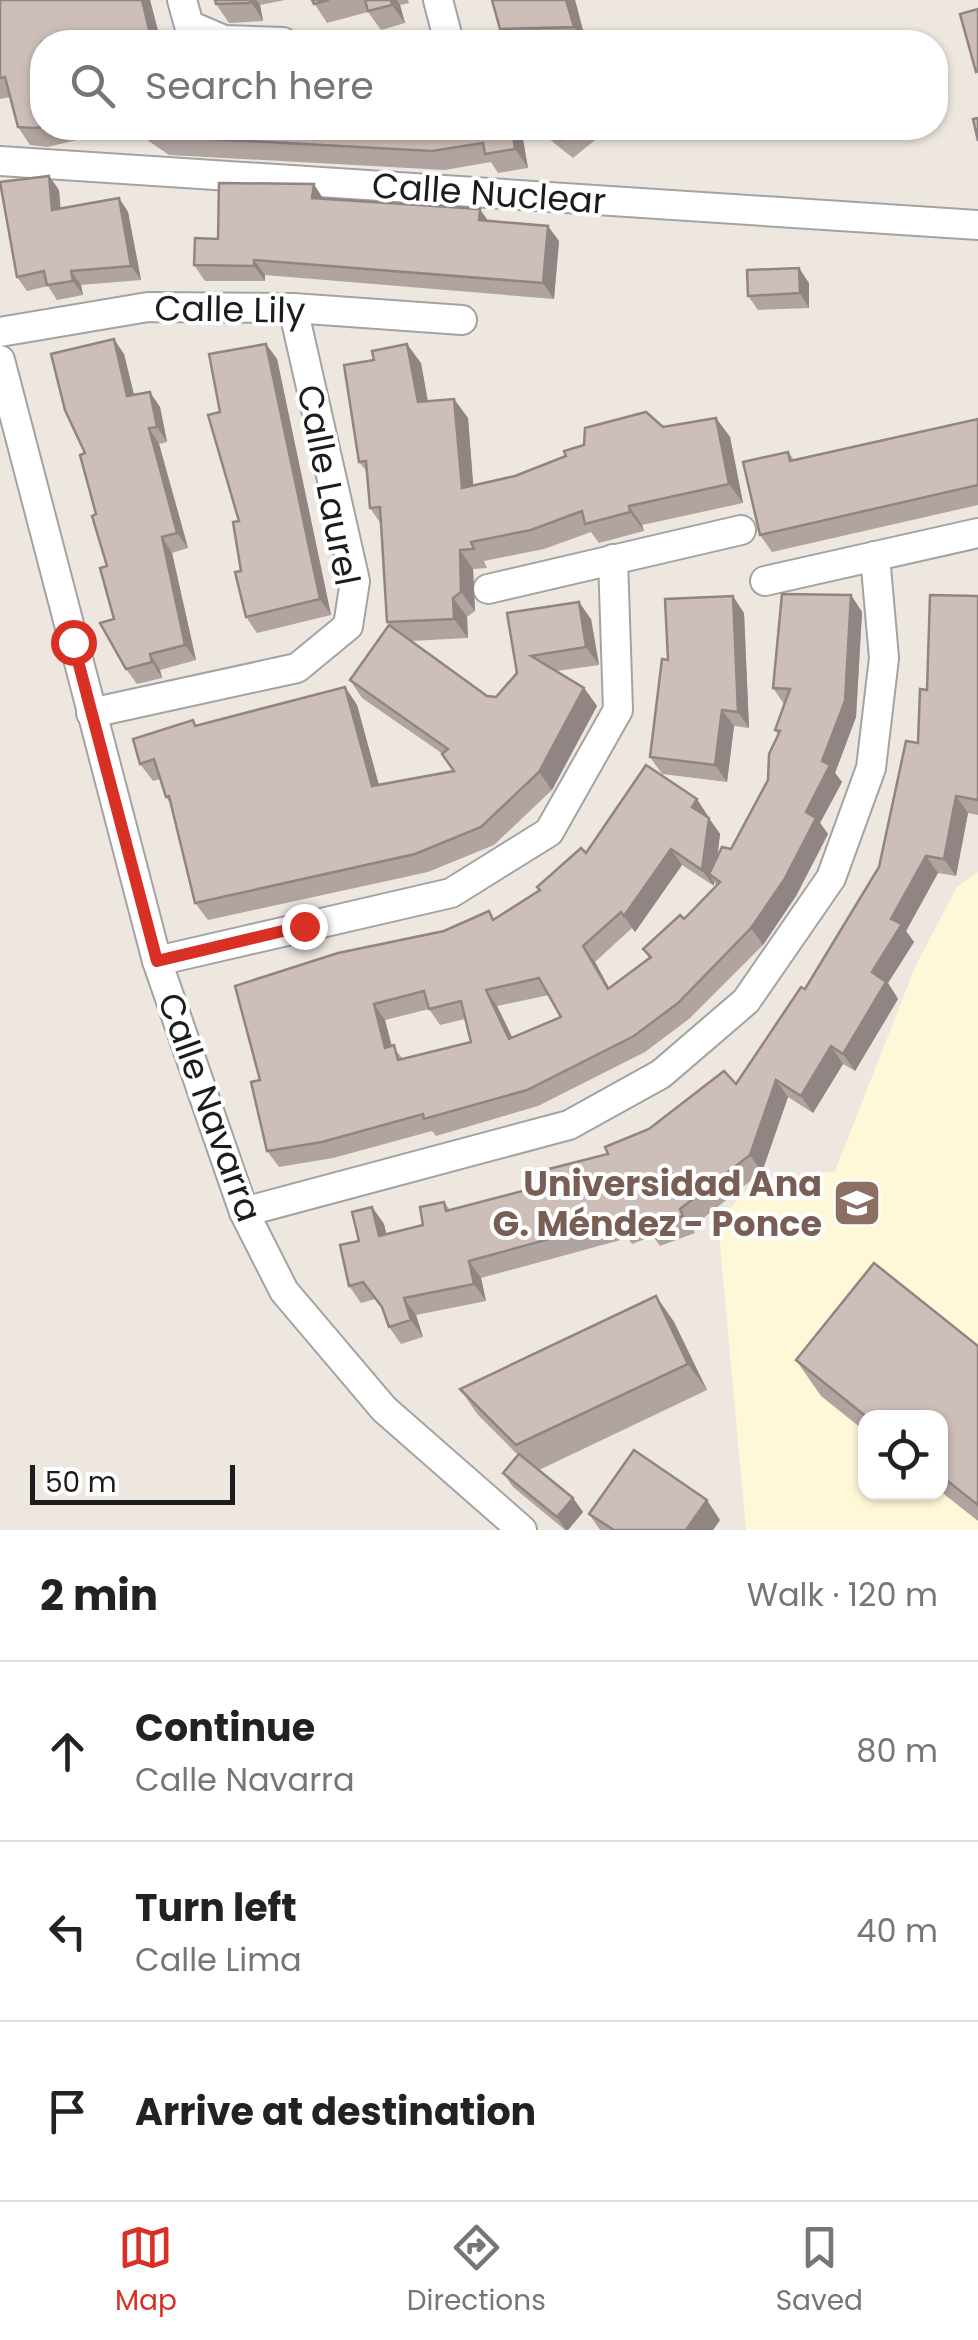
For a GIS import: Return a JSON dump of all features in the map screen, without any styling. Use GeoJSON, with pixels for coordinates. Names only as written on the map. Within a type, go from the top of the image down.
{"type":"FeatureCollection","features":[{"type":"Feature","properties":{"kind":"street"},"geometry":{"type":"LineString","coordinates":[[182,0],[189,25],[201,30]]}},
{"type":"Feature","properties":{"kind":"street"},"geometry":{"type":"LineString","coordinates":[[438,0],[445,30]]}},
{"type":"Feature","properties":{"kind":"street","name":"Calle Nuclear"},"geometry":{"type":"LineString","coordinates":[[0,161],[978,226]]}},
{"type":"Feature","properties":{"kind":"street","name":"Calle Lily"},"geometry":{"type":"LineString","coordinates":[[0,332],[148,307],[294,308],[462,320]]}},
{"type":"Feature","properties":{"kind":"street","name":"Calle Laurel"},"geometry":{"type":"LineString","coordinates":[[92,713],[297,668],[348,626],[354,581],[294,308]]}},
{"type":"Feature","properties":{"kind":"street","name":"Calle Navarra"},"geometry":{"type":"LineString","coordinates":[[0,360],[157,961],[244,1212],[284,1291],[384,1409],[522,1530]]}},
{"type":"Feature","properties":{"kind":"street"},"geometry":{"type":"LineString","coordinates":[[488,589],[741,530]]}},
{"type":"Feature","properties":{"kind":"street"},"geometry":{"type":"LineString","coordinates":[[765,580],[978,533]]}},
{"type":"Feature","properties":{"kind":"street"},"geometry":{"type":"LineString","coordinates":[[244,1212],[569,1125],[661,1074],[746,1002],[830,878],[871,768],[884,658],[875,556]]}},
{"type":"Feature","properties":{"kind":"street"},"geometry":{"type":"LineString","coordinates":[[157,961],[450,892],[549,832],[618,710],[613,560]]}},
{"type":"Feature","properties":{"kind":"shaded area","name":"Universidad Ana G. Méndez - Ponce"},"geometry":{"type":"Polygon","coordinates":[[[978,872],[978,1530],[746,1530],[718,1222],[752,1184],[835,1171],[916,965],[957,887],[978,872]]]}},
{"type":"Feature","properties":{"kind":"building"},"geometry":{"type":"Polygon","coordinates":[[[0,0],[142,0],[150,30],[30,30],[30,128],[18,127],[5,77],[0,78],[0,0]]]}},
{"type":"Feature","properties":{"kind":"building"},"geometry":{"type":"Polygon","coordinates":[[[215,0],[250,0],[250,3],[216,4],[215,0]]]}},
{"type":"Feature","properties":{"kind":"building"},"geometry":{"type":"Polygon","coordinates":[[[365,0],[391,0],[392,5],[368,11],[365,0]]]}},
{"type":"Feature","properties":{"kind":"building"},"geometry":{"type":"Polygon","coordinates":[[[492,0],[566,0],[574,27],[500,29],[492,0]]]}},
{"type":"Feature","properties":{"kind":"building"},"geometry":{"type":"Polygon","coordinates":[[[978,9],[978,71],[976,72],[960,14],[978,9]]]}},
{"type":"Feature","properties":{"kind":"building"},"geometry":{"type":"Polygon","coordinates":[[[230,140],[514,140],[515,149],[485,154],[483,143],[432,151],[230,140]]]}},
{"type":"Feature","properties":{"kind":"building"},"geometry":{"type":"Polygon","coordinates":[[[49,176],[52,210],[119,198],[131,266],[71,271],[73,281],[47,285],[44,271],[17,277],[0,182],[49,176]]]}},
{"type":"Feature","properties":{"kind":"building"},"geometry":{"type":"Polygon","coordinates":[[[219,183],[314,184],[312,198],[480,209],[479,220],[548,226],[543,283],[254,260],[254,266],[194,265],[195,238],[218,239],[219,183]]]}},
{"type":"Feature","properties":{"kind":"building"},"geometry":{"type":"Polygon","coordinates":[[[799,268],[800,293],[748,296],[747,270],[799,268]]]}},
{"type":"Feature","properties":{"kind":"building"},"geometry":{"type":"Polygon","coordinates":[[[114,339],[127,396],[150,392],[157,427],[149,428],[177,533],[162,537],[185,645],[150,654],[152,662],[126,669],[100,623],[114,619],[100,568],[107,566],[80,455],[85,453],[65,410],[51,354],[114,339]]]}},
{"type":"Feature","properties":{"kind":"building"},"geometry":{"type":"Polygon","coordinates":[[[266,344],[320,599],[246,617],[235,572],[241,571],[233,522],[239,521],[208,415],[220,412],[209,354],[266,344]]]}},
{"type":"Feature","properties":{"kind":"building"},"geometry":{"type":"Polygon","coordinates":[[[407,344],[418,402],[454,399],[462,488],[515,476],[566,456],[564,451],[584,445],[585,428],[646,412],[663,427],[716,418],[729,484],[629,506],[630,512],[585,524],[582,511],[531,530],[471,542],[474,549],[460,550],[461,592],[453,598],[454,619],[387,622],[380,507],[370,508],[366,461],[359,462],[344,365],[374,360],[372,351],[407,344]]]}},
{"type":"Feature","properties":{"kind":"building"},"geometry":{"type":"Polygon","coordinates":[[[978,419],[978,485],[760,535],[743,462],[788,452],[790,461],[978,419]]]}},
{"type":"Feature","properties":{"kind":"building"},"geometry":{"type":"Polygon","coordinates":[[[782,594],[851,595],[845,701],[822,761],[830,765],[806,812],[816,818],[784,880],[751,928],[678,1003],[634,1036],[527,1090],[424,1119],[423,1114],[322,1142],[267,1151],[251,1082],[260,1080],[235,986],[338,953],[444,931],[489,911],[493,920],[540,890],[537,887],[581,848],[586,853],[646,765],[697,799],[692,807],[709,818],[702,870],[671,849],[624,916],[621,912],[583,946],[608,989],[651,957],[643,949],[680,915],[684,919],[720,882],[709,874],[722,847],[731,849],[768,780],[769,754],[780,731],[775,730],[790,689],[773,688],[782,594]],[[539,978],[486,990],[509,1039],[561,1017],[539,978]],[[424,991],[374,1004],[385,1048],[394,1045],[398,1060],[471,1042],[461,1001],[429,1009],[424,991]]]}},
{"type":"Feature","properties":{"kind":"building"},"geometry":{"type":"Polygon","coordinates":[[[930,595],[978,596],[978,800],[956,796],[944,859],[926,856],[891,919],[902,924],[872,972],[886,982],[843,1054],[831,1046],[801,1096],[776,1080],[750,1155],[680,1209],[683,1216],[648,1228],[644,1217],[620,1227],[618,1220],[469,1261],[474,1284],[404,1298],[411,1320],[389,1327],[382,1307],[363,1282],[349,1286],[340,1245],[359,1241],[352,1212],[372,1207],[379,1236],[423,1225],[420,1207],[444,1202],[446,1211],[549,1184],[545,1170],[608,1154],[605,1147],[649,1129],[724,1071],[736,1084],[801,987],[805,989],[879,867],[906,741],[918,743],[920,689],[927,690],[930,595]]]}},
{"type":"Feature","properties":{"kind":"building"},"geometry":{"type":"Polygon","coordinates":[[[733,596],[738,712],[722,710],[715,765],[650,757],[662,659],[668,660],[665,599],[733,596]]]}},
{"type":"Feature","properties":{"kind":"building"},"geometry":{"type":"Polygon","coordinates":[[[579,602],[586,647],[531,656],[584,688],[539,772],[481,827],[415,854],[195,903],[169,796],[166,797],[154,759],[140,764],[133,739],[193,720],[195,726],[345,687],[372,786],[454,771],[442,754],[448,749],[350,680],[389,625],[487,696],[496,697],[517,673],[507,613],[579,602]]]}},
{"type":"Feature","properties":{"kind":"building"},"geometry":{"type":"Polygon","coordinates":[[[874,1263],[978,1346],[978,1505],[948,1481],[948,1410],[858,1410],[796,1360],[874,1263]]]}},
{"type":"Feature","properties":{"kind":"building"},"geometry":{"type":"Polygon","coordinates":[[[656,1296],[688,1364],[516,1445],[460,1389],[656,1296]]]}},
{"type":"Feature","properties":{"kind":"building"},"geometry":{"type":"Polygon","coordinates":[[[634,1450],[707,1500],[686,1530],[614,1530],[589,1514],[634,1450]]]}},
{"type":"Feature","properties":{"kind":"building"},"geometry":{"type":"Polygon","coordinates":[[[519,1454],[573,1498],[557,1517],[503,1473],[519,1454]]]}},
{"type":"Feature","properties":{"kind":"place","name":"Universidad Ana G. Méndez - Ponce"},"geometry":{"type":"Point","coordinates":[857,1203]}},
{"type":"Feature","properties":{"kind":"route"},"geometry":{"type":"LineString","coordinates":[[73,642],[157,961],[304,926]]}}]}
